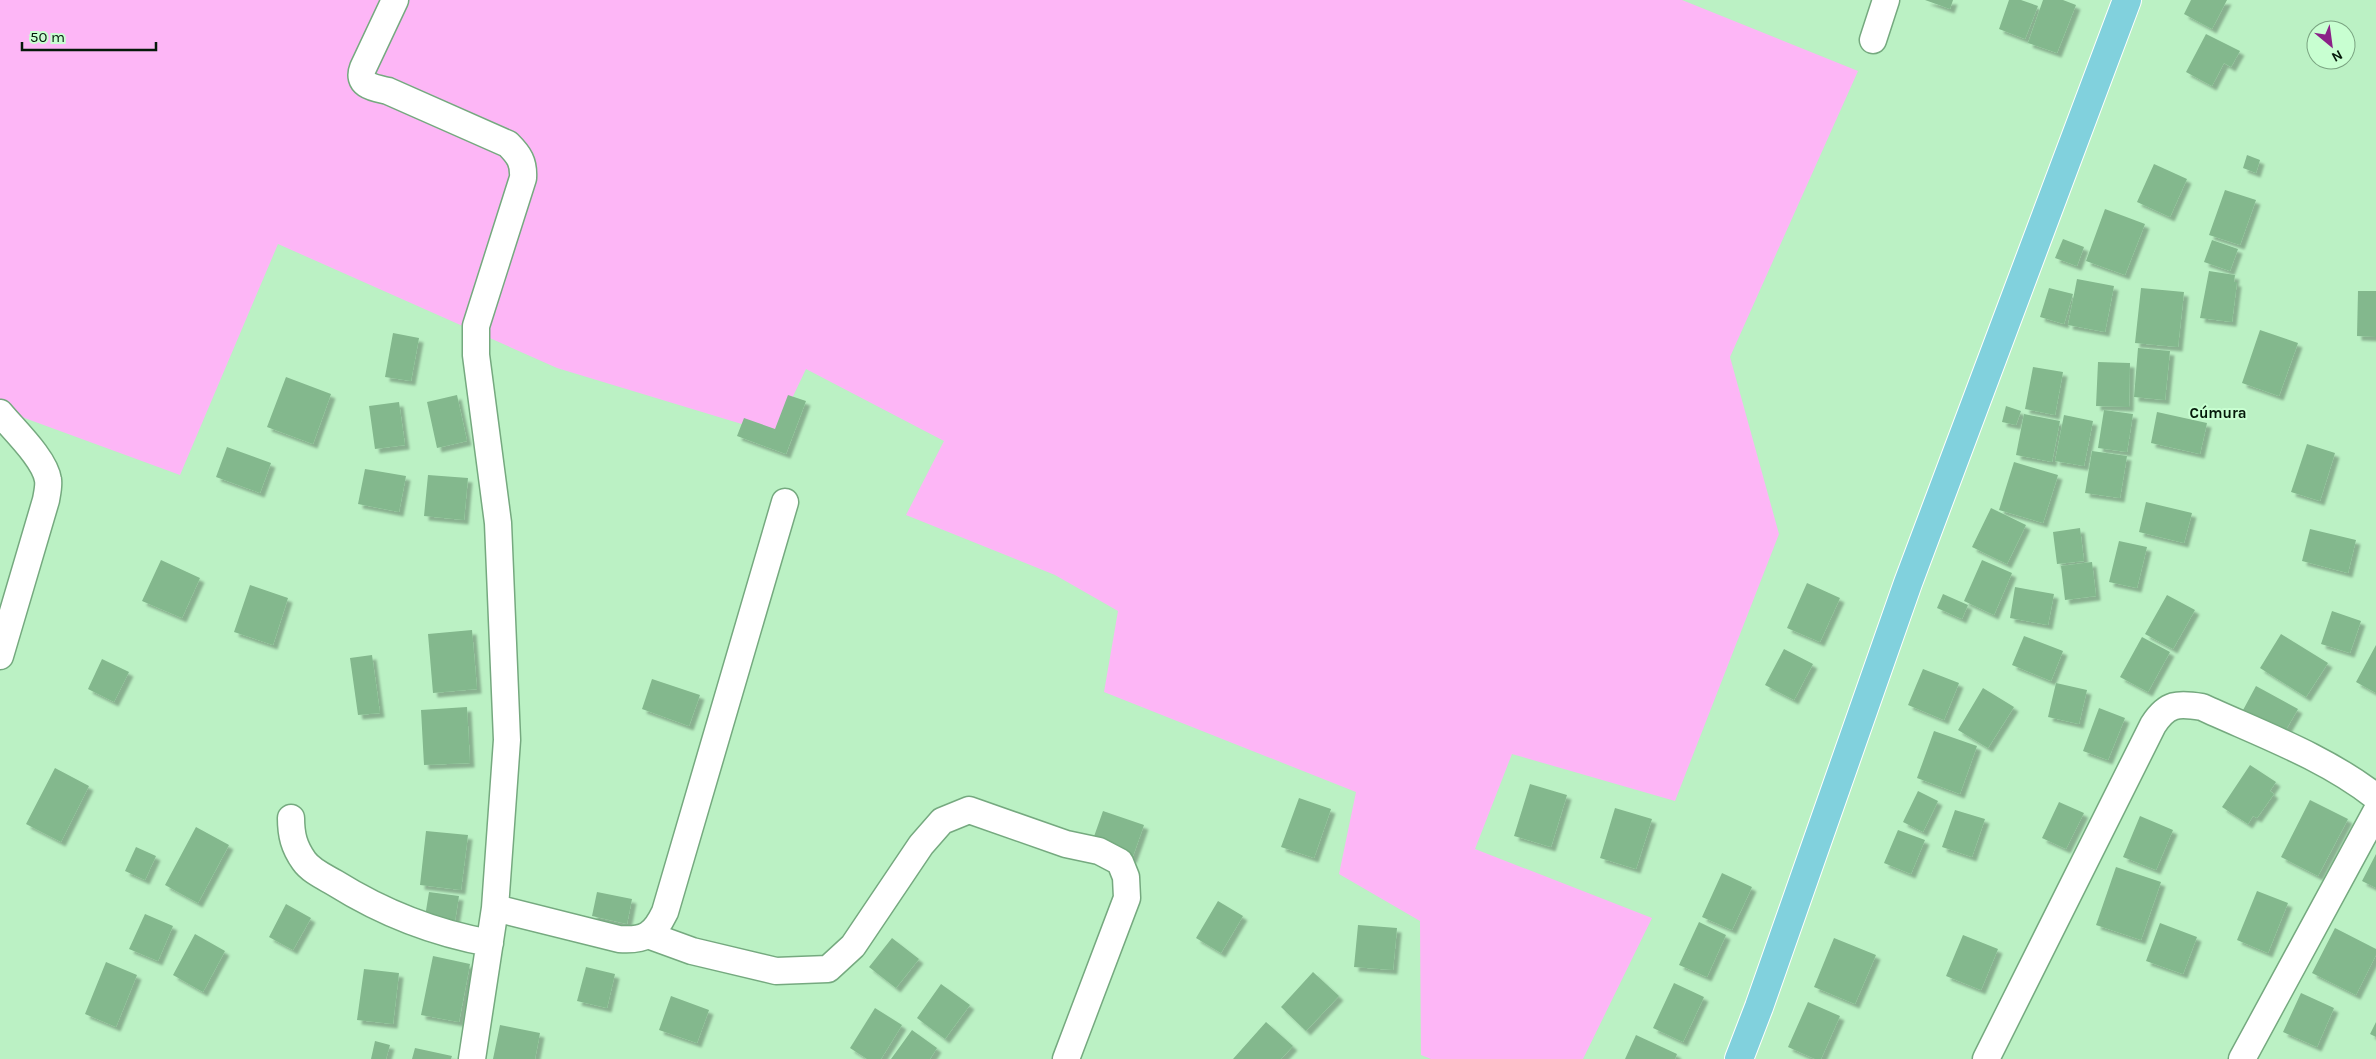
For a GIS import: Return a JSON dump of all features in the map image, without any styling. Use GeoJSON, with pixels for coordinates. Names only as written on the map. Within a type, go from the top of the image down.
{"type":"FeatureCollection","features":[{"type":"Feature","properties":{"kind":"main road"},"geometry":{"type":"LineString","coordinates":[[1739,1059],[1912,573],[2127,0]]}},
{"type":"Feature","properties":{"kind":"street"},"geometry":{"type":"LineString","coordinates":[[395,0],[360,74],[362,80],[369,87],[388,92],[508,144],[520,156],[524,168],[523,178],[476,326],[477,364],[498,523],[508,740],[495,908],[472,1059]]}},
{"type":"Feature","properties":{"kind":"street"},"geometry":{"type":"LineString","coordinates":[[1873,40],[1886,0]]}},
{"type":"Feature","properties":{"kind":"street"},"geometry":{"type":"LineString","coordinates":[[0,413],[44,468],[48,480],[46,500],[0,656]]}},
{"type":"Feature","properties":{"kind":"street"},"geometry":{"type":"LineString","coordinates":[[495,908],[619,939],[634,940],[648,935],[658,927],[665,912],[785,502]]}},
{"type":"Feature","properties":{"kind":"street"},"geometry":{"type":"LineString","coordinates":[[1986,1059],[2153,725],[2160,714],[2170,707],[2185,704],[2202,707],[2330,766],[2351,778],[2376,797]]}},
{"type":"Feature","properties":{"kind":"street"},"geometry":{"type":"LineString","coordinates":[[648,935],[692,951],[776,972],[828,969],[853,946],[921,845],[942,821],[969,810],[1066,844],[1099,851],[1120,862],[1126,877],[1126,898],[1066,1059]]}},
{"type":"Feature","properties":{"kind":"street"},"geometry":{"type":"LineString","coordinates":[[2242,1059],[2376,812]]}},
{"type":"Feature","properties":{"kind":"street"},"geometry":{"type":"LineString","coordinates":[[291,818],[291,836],[296,849],[305,863],[315,871],[354,895],[421,926],[448,935],[490,943]]}},
{"type":"Feature","properties":{"kind":"shaded area"},"geometry":{"type":"Polygon","coordinates":[[[0,0],[1682,0],[1858,71],[1730,357],[1779,534],[1675,801],[1512,754],[1475,849],[1652,918],[1583,1059],[1431,1059],[1421,1055],[1420,921],[1339,874],[1356,792],[1104,692],[1118,611],[1055,575],[906,515],[944,441],[806,369],[775,434],[557,368],[278,244],[180,475],[0,409],[0,0]]]}},
{"type":"Feature","properties":{"kind":"building"},"geometry":{"type":"Polygon","coordinates":[[[1925,0],[1953,0],[1950,9],[1925,0]]]}},
{"type":"Feature","properties":{"kind":"building"},"geometry":{"type":"Polygon","coordinates":[[[2009,0],[2021,0],[2038,6],[2025,39],[1999,29],[2009,0]]]}},
{"type":"Feature","properties":{"kind":"building"},"geometry":{"type":"Polygon","coordinates":[[[2043,0],[2063,0],[2076,5],[2057,53],[2028,43],[2043,0]]]}},
{"type":"Feature","properties":{"kind":"building"},"geometry":{"type":"Polygon","coordinates":[[[2191,0],[2227,0],[2212,29],[2184,14],[2191,0]]]}},
{"type":"Feature","properties":{"kind":"building"},"geometry":{"type":"Polygon","coordinates":[[[2206,34],[2240,51],[2231,67],[2224,63],[2212,86],[2186,72],[2206,34]]]}},
{"type":"Feature","properties":{"kind":"building"},"geometry":{"type":"Polygon","coordinates":[[[2247,155],[2260,160],[2256,173],[2243,168],[2247,155]]]}},
{"type":"Feature","properties":{"kind":"building"},"geometry":{"type":"Polygon","coordinates":[[[2154,164],[2187,179],[2170,217],[2137,202],[2154,164]]]}},
{"type":"Feature","properties":{"kind":"building"},"geometry":{"type":"Polygon","coordinates":[[[2225,190],[2256,200],[2240,245],[2209,235],[2225,190]]]}},
{"type":"Feature","properties":{"kind":"building"},"geometry":{"type":"Polygon","coordinates":[[[2105,209],[2145,224],[2125,275],[2086,261],[2105,209]]]}},
{"type":"Feature","properties":{"kind":"building"},"geometry":{"type":"Polygon","coordinates":[[[2063,239],[2084,247],[2077,266],[2055,258],[2063,239]]]}},
{"type":"Feature","properties":{"kind":"building"},"geometry":{"type":"Polygon","coordinates":[[[2212,240],[2238,249],[2230,271],[2204,262],[2212,240]]]}},
{"type":"Feature","properties":{"kind":"building"},"geometry":{"type":"Polygon","coordinates":[[[2209,271],[2235,275],[2234,282],[2237,282],[2232,322],[2200,318],[2209,271]]]}},
{"type":"Feature","properties":{"kind":"building"},"geometry":{"type":"Polygon","coordinates":[[[2077,279],[2114,286],[2105,332],[2068,325],[2077,279]]]}},
{"type":"Feature","properties":{"kind":"building"},"geometry":{"type":"Polygon","coordinates":[[[2049,288],[2073,294],[2064,324],[2040,317],[2049,288]]]}},
{"type":"Feature","properties":{"kind":"building"},"geometry":{"type":"Polygon","coordinates":[[[2141,288],[2184,292],[2178,347],[2135,343],[2141,288]]]}},
{"type":"Feature","properties":{"kind":"building"},"geometry":{"type":"Polygon","coordinates":[[[2358,291],[2376,291],[2376,337],[2357,336],[2358,291]]]}},
{"type":"Feature","properties":{"kind":"building"},"geometry":{"type":"Polygon","coordinates":[[[2260,330],[2298,343],[2279,396],[2242,383],[2260,330]]]}},
{"type":"Feature","properties":{"kind":"building"},"geometry":{"type":"Polygon","coordinates":[[[393,333],[419,338],[411,381],[385,377],[393,333]]]}},
{"type":"Feature","properties":{"kind":"building"},"geometry":{"type":"Polygon","coordinates":[[[2138,348],[2170,351],[2165,400],[2134,397],[2138,348]]]}},
{"type":"Feature","properties":{"kind":"building"},"geometry":{"type":"Polygon","coordinates":[[[2098,362],[2130,363],[2129,407],[2096,406],[2098,362]]]}},
{"type":"Feature","properties":{"kind":"building"},"geometry":{"type":"Polygon","coordinates":[[[2033,367],[2063,372],[2055,415],[2025,409],[2033,367]]]}},
{"type":"Feature","properties":{"kind":"building"},"geometry":{"type":"Polygon","coordinates":[[[286,377],[331,394],[313,444],[267,427],[286,377]]]}},
{"type":"Feature","properties":{"kind":"building"},"geometry":{"type":"Polygon","coordinates":[[[457,395],[467,441],[437,448],[427,402],[457,395]]]}},
{"type":"Feature","properties":{"kind":"building"},"geometry":{"type":"Polygon","coordinates":[[[788,395],[806,401],[786,454],[737,436],[744,418],[775,429],[788,395]]]}},
{"type":"Feature","properties":{"kind":"building"},"geometry":{"type":"Polygon","coordinates":[[[399,402],[405,445],[375,449],[369,406],[399,402]]]}},
{"type":"Feature","properties":{"kind":"building"},"geometry":{"type":"Polygon","coordinates":[[[2006,406],[2021,411],[2016,425],[2002,422],[2006,406]]]}},
{"type":"Feature","properties":{"kind":"building"},"geometry":{"type":"Polygon","coordinates":[[[2104,410],[2133,414],[2127,452],[2098,448],[2104,410]]]}},
{"type":"Feature","properties":{"kind":"building"},"geometry":{"type":"Polygon","coordinates":[[[2157,412],[2207,423],[2200,454],[2151,443],[2157,412]]]}},
{"type":"Feature","properties":{"kind":"building"},"geometry":{"type":"Polygon","coordinates":[[[2024,414],[2060,421],[2052,462],[2016,455],[2024,414]]]}},
{"type":"Feature","properties":{"kind":"building"},"geometry":{"type":"Polygon","coordinates":[[[2064,415],[2093,421],[2084,466],[2055,461],[2064,415]]]}},
{"type":"Feature","properties":{"kind":"building"},"geometry":{"type":"Polygon","coordinates":[[[2307,444],[2335,453],[2320,501],[2291,492],[2307,444]]]}},
{"type":"Feature","properties":{"kind":"building"},"geometry":{"type":"Polygon","coordinates":[[[227,447],[271,463],[260,493],[216,477],[227,447]]]}},
{"type":"Feature","properties":{"kind":"building"},"geometry":{"type":"Polygon","coordinates":[[[2092,451],[2127,456],[2120,498],[2085,493],[2092,451]]]}},
{"type":"Feature","properties":{"kind":"building"},"geometry":{"type":"Polygon","coordinates":[[[2014,462],[2058,475],[2043,523],[1999,510],[2014,462]]]}},
{"type":"Feature","properties":{"kind":"building"},"geometry":{"type":"Polygon","coordinates":[[[365,469],[406,476],[399,512],[358,504],[365,469]]]}},
{"type":"Feature","properties":{"kind":"building"},"geometry":{"type":"Polygon","coordinates":[[[428,475],[468,478],[464,520],[424,516],[428,475]]]}},
{"type":"Feature","properties":{"kind":"building"},"geometry":{"type":"Polygon","coordinates":[[[2146,502],[2192,513],[2184,543],[2139,532],[2146,502]]]}},
{"type":"Feature","properties":{"kind":"building"},"geometry":{"type":"Polygon","coordinates":[[[1991,508],[2026,525],[2007,564],[1972,547],[1991,508]]]}},
{"type":"Feature","properties":{"kind":"building"},"geometry":{"type":"Polygon","coordinates":[[[2080,528],[2084,561],[2057,564],[2053,532],[2080,528]]]}},
{"type":"Feature","properties":{"kind":"building"},"geometry":{"type":"Polygon","coordinates":[[[2310,529],[2356,540],[2348,573],[2302,561],[2310,529]]]}},
{"type":"Feature","properties":{"kind":"building"},"geometry":{"type":"Polygon","coordinates":[[[2119,541],[2147,547],[2137,588],[2109,582],[2119,541]]]}},
{"type":"Feature","properties":{"kind":"building"},"geometry":{"type":"Polygon","coordinates":[[[161,560],[200,578],[182,618],[142,601],[161,560]]]}},
{"type":"Feature","properties":{"kind":"building"},"geometry":{"type":"Polygon","coordinates":[[[1982,560],[2012,573],[1994,615],[1964,601],[1982,560]]]}},
{"type":"Feature","properties":{"kind":"building"},"geometry":{"type":"Polygon","coordinates":[[[2092,562],[2096,596],[2065,600],[2061,566],[2092,562]]]}},
{"type":"Feature","properties":{"kind":"building"},"geometry":{"type":"Polygon","coordinates":[[[1807,583],[1840,598],[1820,642],[1787,628],[1807,583]]]}},
{"type":"Feature","properties":{"kind":"building"},"geometry":{"type":"Polygon","coordinates":[[[250,585],[288,598],[273,645],[234,632],[250,585]]]}},
{"type":"Feature","properties":{"kind":"building"},"geometry":{"type":"Polygon","coordinates":[[[2015,587],[2054,594],[2048,625],[2010,618],[2015,587]]]}},
{"type":"Feature","properties":{"kind":"building"},"geometry":{"type":"Polygon","coordinates":[[[1943,594],[1968,605],[1962,619],[1937,608],[1943,594]]]}},
{"type":"Feature","properties":{"kind":"building"},"geometry":{"type":"Polygon","coordinates":[[[2167,595],[2195,610],[2173,649],[2145,634],[2167,595]]]}},
{"type":"Feature","properties":{"kind":"building"},"geometry":{"type":"Polygon","coordinates":[[[2332,611],[2361,621],[2350,653],[2321,644],[2332,611]]]}},
{"type":"Feature","properties":{"kind":"building"},"geometry":{"type":"Polygon","coordinates":[[[472,630],[477,689],[433,693],[428,634],[472,630]]]}},
{"type":"Feature","properties":{"kind":"building"},"geometry":{"type":"Polygon","coordinates":[[[2281,634],[2328,663],[2306,697],[2260,668],[2281,634]]]}},
{"type":"Feature","properties":{"kind":"building"},"geometry":{"type":"Polygon","coordinates":[[[2024,636],[2063,651],[2051,681],[2012,665],[2024,636]]]}},
{"type":"Feature","properties":{"kind":"building"},"geometry":{"type":"Polygon","coordinates":[[[2142,637],[2170,652],[2148,692],[2120,677],[2142,637]]]}},
{"type":"Feature","properties":{"kind":"building"},"geometry":{"type":"Polygon","coordinates":[[[2376,645],[2376,693],[2356,682],[2376,645]]]}},
{"type":"Feature","properties":{"kind":"building"},"geometry":{"type":"Polygon","coordinates":[[[1784,649],[1813,664],[1794,700],[1765,685],[1784,649]]]}},
{"type":"Feature","properties":{"kind":"building"},"geometry":{"type":"Polygon","coordinates":[[[372,655],[380,713],[358,715],[350,658],[372,655]]]}},
{"type":"Feature","properties":{"kind":"building"},"geometry":{"type":"Polygon","coordinates":[[[102,659],[129,672],[114,702],[88,689],[102,659]]]}},
{"type":"Feature","properties":{"kind":"building"},"geometry":{"type":"Polygon","coordinates":[[[1923,669],[1959,683],[1944,720],[1908,705],[1923,669]]]}},
{"type":"Feature","properties":{"kind":"building"},"geometry":{"type":"Polygon","coordinates":[[[652,679],[700,695],[689,726],[642,709],[652,679]]]}},
{"type":"Feature","properties":{"kind":"building"},"geometry":{"type":"Polygon","coordinates":[[[2056,683],[2087,690],[2079,724],[2048,717],[2056,683]]]}},
{"type":"Feature","properties":{"kind":"building"},"geometry":{"type":"Polygon","coordinates":[[[2256,686],[2298,709],[2283,735],[2242,712],[2256,686]]]}},
{"type":"Feature","properties":{"kind":"building"},"geometry":{"type":"Polygon","coordinates":[[[1983,688],[2014,707],[1988,748],[1958,730],[1983,688]]]}},
{"type":"Feature","properties":{"kind":"building"},"geometry":{"type":"Polygon","coordinates":[[[467,707],[470,763],[424,765],[421,710],[467,707]]]}},
{"type":"Feature","properties":{"kind":"building"},"geometry":{"type":"Polygon","coordinates":[[[2099,708],[2125,718],[2108,760],[2083,751],[2099,708]]]}},
{"type":"Feature","properties":{"kind":"building"},"geometry":{"type":"Polygon","coordinates":[[[1934,731],[1977,746],[1960,794],[1917,778],[1934,731]]]}},
{"type":"Feature","properties":{"kind":"building"},"geometry":{"type":"Polygon","coordinates":[[[2250,765],[2276,782],[2270,791],[2274,794],[2257,818],[2253,816],[2248,824],[2222,807],[2250,765]]]}},
{"type":"Feature","properties":{"kind":"building"},"geometry":{"type":"Polygon","coordinates":[[[55,768],[89,786],[61,842],[26,824],[55,768]]]}},
{"type":"Feature","properties":{"kind":"building"},"geometry":{"type":"Polygon","coordinates":[[[1530,784],[1567,795],[1551,847],[1514,836],[1530,784]]]}},
{"type":"Feature","properties":{"kind":"building"},"geometry":{"type":"Polygon","coordinates":[[[1918,791],[1938,801],[1923,832],[1903,822],[1918,791]]]}},
{"type":"Feature","properties":{"kind":"building"},"geometry":{"type":"Polygon","coordinates":[[[1299,798],[1331,809],[1314,858],[1281,847],[1299,798]]]}},
{"type":"Feature","properties":{"kind":"building"},"geometry":{"type":"Polygon","coordinates":[[[2310,800],[2348,819],[2318,876],[2281,857],[2310,800]]]}},
{"type":"Feature","properties":{"kind":"building"},"geometry":{"type":"Polygon","coordinates":[[[2059,802],[2084,813],[2066,849],[2042,838],[2059,802]]]}},
{"type":"Feature","properties":{"kind":"building"},"geometry":{"type":"Polygon","coordinates":[[[1615,808],[1652,819],[1636,869],[1600,858],[1615,808]]]}},
{"type":"Feature","properties":{"kind":"building"},"geometry":{"type":"Polygon","coordinates":[[[1955,810],[1985,819],[1972,857],[1942,847],[1955,810]]]}},
{"type":"Feature","properties":{"kind":"building"},"geometry":{"type":"Polygon","coordinates":[[[1103,811],[1144,825],[1132,859],[1091,845],[1103,811]]]}},
{"type":"Feature","properties":{"kind":"building"},"geometry":{"type":"Polygon","coordinates":[[[2140,816],[2173,830],[2156,870],[2123,857],[2140,816]]]}},
{"type":"Feature","properties":{"kind":"building"},"geometry":{"type":"Polygon","coordinates":[[[196,827],[229,845],[198,903],[165,885],[196,827]]]}},
{"type":"Feature","properties":{"kind":"building"},"geometry":{"type":"Polygon","coordinates":[[[1898,830],[1925,840],[1911,874],[1884,863],[1898,830]]]}},
{"type":"Feature","properties":{"kind":"building"},"geometry":{"type":"Polygon","coordinates":[[[426,831],[468,835],[461,890],[420,885],[426,831]]]}},
{"type":"Feature","properties":{"kind":"building"},"geometry":{"type":"Polygon","coordinates":[[[136,847],[156,856],[145,880],[125,871],[136,847]]]}},
{"type":"Feature","properties":{"kind":"building"},"geometry":{"type":"Polygon","coordinates":[[[2376,854],[2376,888],[2362,881],[2376,854]]]}},
{"type":"Feature","properties":{"kind":"building"},"geometry":{"type":"Polygon","coordinates":[[[2116,867],[2161,882],[2141,940],[2096,925],[2116,867]]]}},
{"type":"Feature","properties":{"kind":"building"},"geometry":{"type":"Polygon","coordinates":[[[1722,873],[1752,887],[1732,930],[1702,917],[1722,873]]]}},
{"type":"Feature","properties":{"kind":"building"},"geometry":{"type":"Polygon","coordinates":[[[2257,891],[2288,903],[2268,953],[2237,940],[2257,891]]]}},
{"type":"Feature","properties":{"kind":"building"},"geometry":{"type":"Polygon","coordinates":[[[429,892],[459,896],[454,927],[424,923],[429,892]]]}},
{"type":"Feature","properties":{"kind":"building"},"geometry":{"type":"Polygon","coordinates":[[[597,892],[632,899],[627,924],[592,916],[597,892]]]}},
{"type":"Feature","properties":{"kind":"building"},"geometry":{"type":"Polygon","coordinates":[[[1218,901],[1243,916],[1221,953],[1196,938],[1218,901]]]}},
{"type":"Feature","properties":{"kind":"building"},"geometry":{"type":"Polygon","coordinates":[[[286,904],[311,918],[293,950],[269,937],[286,904]]]}},
{"type":"Feature","properties":{"kind":"building"},"geometry":{"type":"Polygon","coordinates":[[[145,914],[173,926],[158,961],[129,949],[145,914]]]}},
{"type":"Feature","properties":{"kind":"building"},"geometry":{"type":"Polygon","coordinates":[[[1699,922],[1726,935],[1707,977],[1679,965],[1699,922]]]}},
{"type":"Feature","properties":{"kind":"building"},"geometry":{"type":"Polygon","coordinates":[[[2160,923],[2197,937],[2183,974],[2146,961],[2160,923]]]}},
{"type":"Feature","properties":{"kind":"building"},"geometry":{"type":"Polygon","coordinates":[[[1358,925],[1397,928],[1393,970],[1354,967],[1358,925]]]}},
{"type":"Feature","properties":{"kind":"building"},"geometry":{"type":"Polygon","coordinates":[[[2335,928],[2376,949],[2376,955],[2356,995],[2312,973],[2335,928]]]}},
{"type":"Feature","properties":{"kind":"building"},"geometry":{"type":"Polygon","coordinates":[[[195,934],[225,951],[203,992],[173,975],[195,934]]]}},
{"type":"Feature","properties":{"kind":"building"},"geometry":{"type":"Polygon","coordinates":[[[1963,935],[1998,949],[1981,990],[1946,976],[1963,935]]]}},
{"type":"Feature","properties":{"kind":"building"},"geometry":{"type":"Polygon","coordinates":[[[892,938],[919,959],[896,988],[869,967],[892,938]]]}},
{"type":"Feature","properties":{"kind":"building"},"geometry":{"type":"Polygon","coordinates":[[[1834,938],[1876,955],[1855,1004],[1814,987],[1834,938]]]}},
{"type":"Feature","properties":{"kind":"building"},"geometry":{"type":"Polygon","coordinates":[[[433,956],[470,964],[459,1022],[421,1015],[433,956]]]}},
{"type":"Feature","properties":{"kind":"building"},"geometry":{"type":"Polygon","coordinates":[[[106,962],[137,975],[116,1027],[85,1014],[106,962]]]}},
{"type":"Feature","properties":{"kind":"building"},"geometry":{"type":"Polygon","coordinates":[[[586,967],[615,974],[607,1008],[577,1001],[586,967]]]}},
{"type":"Feature","properties":{"kind":"building"},"geometry":{"type":"Polygon","coordinates":[[[364,969],[399,973],[393,1024],[357,1020],[364,969]]]}},
{"type":"Feature","properties":{"kind":"building"},"geometry":{"type":"Polygon","coordinates":[[[1313,972],[1339,996],[1306,1031],[1281,1007],[1313,972]]]}},
{"type":"Feature","properties":{"kind":"building"},"geometry":{"type":"Polygon","coordinates":[[[1674,983],[1704,997],[1683,1042],[1653,1028],[1674,983]]]}},
{"type":"Feature","properties":{"kind":"building"},"geometry":{"type":"Polygon","coordinates":[[[941,984],[970,1005],[945,1039],[917,1018],[941,984]]]}},
{"type":"Feature","properties":{"kind":"building"},"geometry":{"type":"Polygon","coordinates":[[[2301,993],[2334,1008],[2317,1047],[2283,1032],[2301,993]]]}},
{"type":"Feature","properties":{"kind":"building"},"geometry":{"type":"Polygon","coordinates":[[[671,996],[709,1010],[697,1043],[659,1030],[671,996]]]}},
{"type":"Feature","properties":{"kind":"building"},"geometry":{"type":"Polygon","coordinates":[[[1808,1002],[1840,1016],[1821,1059],[1815,1059],[1788,1047],[1808,1002]]]}},
{"type":"Feature","properties":{"kind":"building"},"geometry":{"type":"Polygon","coordinates":[[[875,1008],[902,1025],[881,1059],[867,1059],[850,1048],[875,1008]]]}},
{"type":"Feature","properties":{"kind":"building"},"geometry":{"type":"Polygon","coordinates":[[[1266,1022],[1293,1046],[1281,1059],[1233,1059],[1266,1022]]]}},
{"type":"Feature","properties":{"kind":"building"},"geometry":{"type":"Polygon","coordinates":[[[2376,1022],[2376,1037],[2370,1034],[2376,1022]]]}},
{"type":"Feature","properties":{"kind":"building"},"geometry":{"type":"Polygon","coordinates":[[[500,1025],[540,1033],[535,1059],[493,1059],[500,1025]]]}},
{"type":"Feature","properties":{"kind":"building"},"geometry":{"type":"Polygon","coordinates":[[[912,1030],[937,1048],[930,1059],[891,1059],[912,1030]]]}},
{"type":"Feature","properties":{"kind":"building"},"geometry":{"type":"Polygon","coordinates":[[[1636,1035],[1677,1054],[1675,1059],[1625,1059],[1636,1035]]]}},
{"type":"Feature","properties":{"kind":"building"},"geometry":{"type":"Polygon","coordinates":[[[375,1041],[390,1045],[386,1059],[371,1059],[375,1041]]]}},
{"type":"Feature","properties":{"kind":"building"},"geometry":{"type":"Polygon","coordinates":[[[415,1048],[452,1056],[451,1059],[412,1059],[415,1048]]]}},
{"type":"Feature","properties":{"kind":"district","name":"Cúmura"},"geometry":{"type":"Point","coordinates":[2218,413]}}]}
